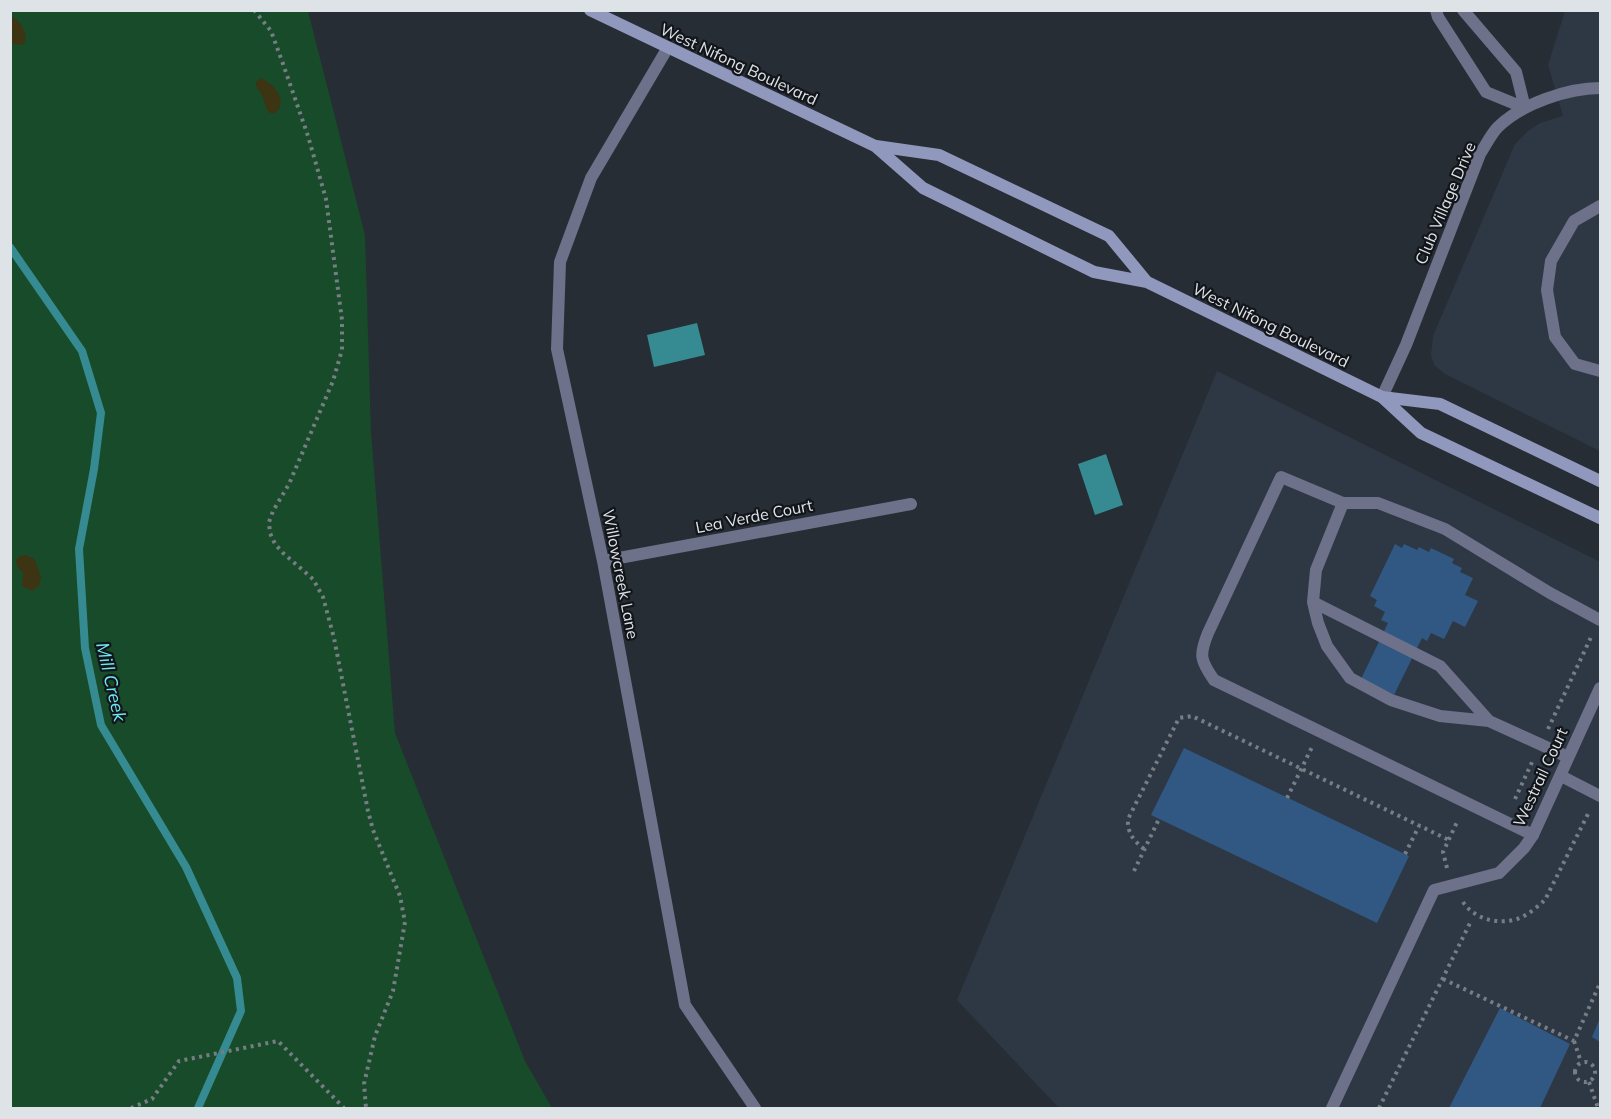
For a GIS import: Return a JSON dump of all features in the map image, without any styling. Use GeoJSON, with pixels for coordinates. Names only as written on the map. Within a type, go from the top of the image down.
{"type":"FeatureCollection","features":[{"type":"Feature","properties":{"kind":"main road","name":"West Nifong Boulevard"},"geometry":{"type":"LineString","coordinates":[[590,10],[667,49],[875,146],[923,188],[1094,272],[1147,282],[1382,397],[1421,434],[1600,518]]}},
{"type":"Feature","properties":{"kind":"main road","name":"West Nifong Boulevard"},"geometry":{"type":"LineString","coordinates":[[875,146],[939,155],[1109,236],[1147,282]]}},
{"type":"Feature","properties":{"kind":"main road","name":"West Nifong Boulevard"},"geometry":{"type":"LineString","coordinates":[[1382,397],[1440,404],[1600,482]]}},
{"type":"Feature","properties":{"kind":"street"},"geometry":{"type":"LineString","coordinates":[[1436,10],[1438,17],[1486,92],[1525,108]]}},
{"type":"Feature","properties":{"kind":"street"},"geometry":{"type":"LineString","coordinates":[[1463,10],[1516,72],[1525,108]]}},
{"type":"Feature","properties":{"kind":"street","name":"Willowcreek Lane"},"geometry":{"type":"LineString","coordinates":[[667,49],[591,178],[560,261],[557,349],[603,561],[685,1005],[755,1108]]}},
{"type":"Feature","properties":{"kind":"street","name":"Club Village Drive"},"geometry":{"type":"LineString","coordinates":[[1382,397],[1406,345],[1480,154],[1498,127],[1525,108],[1574,90],[1600,88]]}},
{"type":"Feature","properties":{"kind":"street"},"geometry":{"type":"LineString","coordinates":[[1600,206],[1574,221],[1551,261],[1547,290],[1555,337],[1575,364],[1600,371]]}},
{"type":"Feature","properties":{"kind":"street"},"geometry":{"type":"LineString","coordinates":[[1533,835],[1214,680],[1203,664],[1201,650],[1281,477],[1343,503],[1378,503],[1445,529],[1550,593],[1600,620]]}},
{"type":"Feature","properties":{"kind":"street"},"geometry":{"type":"LineString","coordinates":[[1343,503],[1316,570],[1313,602],[1327,646],[1350,678],[1391,700],[1440,716],[1489,721],[1568,757]]}},
{"type":"Feature","properties":{"kind":"street","name":"Lea Verde Court"},"geometry":{"type":"LineString","coordinates":[[603,561],[911,504]]}},
{"type":"Feature","properties":{"kind":"street"},"geometry":{"type":"LineString","coordinates":[[1313,602],[1440,666],[1489,721]]}},
{"type":"Feature","properties":{"kind":"street","name":"Westrail Court"},"geometry":{"type":"LineString","coordinates":[[1332,1108],[1434,890],[1498,873],[1524,848],[1533,835],[1600,688]]}},
{"type":"Feature","properties":{"kind":"street"},"geometry":{"type":"LineString","coordinates":[[1561,776],[1600,796]]}},
{"type":"Feature","properties":{"kind":"path"},"geometry":{"type":"LineString","coordinates":[[254,10],[271,31],[308,136],[326,199],[342,320],[342,350],[333,381],[293,476],[273,511],[269,522],[270,533],[275,544],[283,553],[313,579],[323,597],[334,638],[368,811],[373,830],[400,897],[405,922],[393,991],[375,1036],[364,1084],[366,1108]]}},
{"type":"Feature","properties":{"kind":"path"},"geometry":{"type":"LineString","coordinates":[[1515,799],[1600,620]]}},
{"type":"Feature","properties":{"kind":"path"},"geometry":{"type":"LineString","coordinates":[[1144,849],[1130,835],[1127,827],[1128,819],[1179,718],[1192,716],[1449,840]]}},
{"type":"Feature","properties":{"kind":"path"},"geometry":{"type":"LineString","coordinates":[[1287,798],[1319,732]]}},
{"type":"Feature","properties":{"kind":"path"},"geometry":{"type":"LineString","coordinates":[[1134,872],[1159,819]]}},
{"type":"Feature","properties":{"kind":"path"},"geometry":{"type":"LineString","coordinates":[[1405,854],[1419,826]]}},
{"type":"Feature","properties":{"kind":"path"},"geometry":{"type":"LineString","coordinates":[[1378,1108],[1470,923]]}},
{"type":"Feature","properties":{"kind":"path"},"geometry":{"type":"LineString","coordinates":[[1443,979],[1574,1041]]}},
{"type":"Feature","properties":{"kind":"path"},"geometry":{"type":"LineString","coordinates":[[1581,1062],[1574,1041],[1600,983]]}},
{"type":"Feature","properties":{"kind":"path"},"geometry":{"type":"LineString","coordinates":[[131,1108],[152,1099],[179,1061],[278,1041],[344,1108]]}},
{"type":"Feature","properties":{"kind":"path"},"geometry":{"type":"LineString","coordinates":[[1581,1062],[1588,1062],[1595,1069],[1594,1078],[1588,1082],[1581,1082],[1575,1074],[1576,1067],[1581,1062]]}},
{"type":"Feature","properties":{"kind":"path"},"geometry":{"type":"LineString","coordinates":[[1588,1082],[1598,1108]]}},
{"type":"Feature","properties":{"kind":"shaded area"},"geometry":{"type":"Polygon","coordinates":[[[1565,11],[1600,11],[1600,451],[1445,374],[1434,365],[1431,355],[1433,336],[1515,144],[1540,123],[1563,116],[1548,65],[1565,11]]]}},
{"type":"Feature","properties":{"kind":"shaded area"},"geometry":{"type":"Polygon","coordinates":[[[1217,371],[1600,562],[1600,1108],[1059,1108],[957,1000],[1217,371]]]}},
{"type":"Feature","properties":{"kind":"green space"},"geometry":{"type":"Polygon","coordinates":[[[10,11],[308,11],[365,235],[371,432],[395,733],[525,1061],[552,1108],[11,1108],[10,11]]]}},
{"type":"Feature","properties":{"kind":"sand"},"geometry":{"type":"Polygon","coordinates":[[[10,16],[18,21],[25,32],[23,45],[11,44],[10,16]]]}},
{"type":"Feature","properties":{"kind":"sand"},"geometry":{"type":"Polygon","coordinates":[[[261,78],[275,88],[280,98],[281,104],[275,113],[268,111],[257,88],[256,82],[261,78]]]}},
{"type":"Feature","properties":{"kind":"sand"},"geometry":{"type":"Polygon","coordinates":[[[26,555],[35,560],[41,577],[39,586],[32,591],[22,586],[23,573],[17,566],[16,560],[26,555]]]}},
{"type":"Feature","properties":{"kind":"water"},"geometry":{"type":"Polygon","coordinates":[[[697,323],[705,355],[654,367],[647,335],[697,323]]]}},
{"type":"Feature","properties":{"kind":"water"},"geometry":{"type":"Polygon","coordinates":[[[1106,454],[1123,505],[1095,515],[1078,464],[1106,454]]]}},
{"type":"Feature","properties":{"kind":"building"},"geometry":{"type":"Polygon","coordinates":[[[1395,544],[1402,548],[1404,544],[1417,550],[1419,547],[1429,552],[1431,548],[1454,559],[1452,563],[1462,568],[1460,572],[1473,578],[1465,595],[1478,601],[1465,627],[1453,621],[1444,639],[1431,633],[1427,641],[1422,638],[1394,695],[1361,679],[1388,623],[1381,620],[1385,612],[1374,606],[1377,600],[1370,596],[1395,544]]]}},
{"type":"Feature","properties":{"kind":"building"},"geometry":{"type":"Polygon","coordinates":[[[1184,748],[1409,856],[1377,923],[1151,815],[1184,748]]]}},
{"type":"Feature","properties":{"kind":"building"},"geometry":{"type":"Polygon","coordinates":[[[1500,1008],[1570,1044],[1540,1108],[1449,1108],[1500,1008]]]}},
{"type":"Feature","properties":{"kind":"building"},"geometry":{"type":"Polygon","coordinates":[[[1600,1018],[1600,1042],[1592,1037],[1600,1018]]]}},
{"type":"Feature","properties":{"kind":"waterway","name":"Mill Creek"},"geometry":{"type":"LineString","coordinates":[[10,247],[82,351],[101,413],[94,469],[79,549],[85,648],[101,725],[186,867],[237,978],[241,1011],[198,1108]]}}]}
